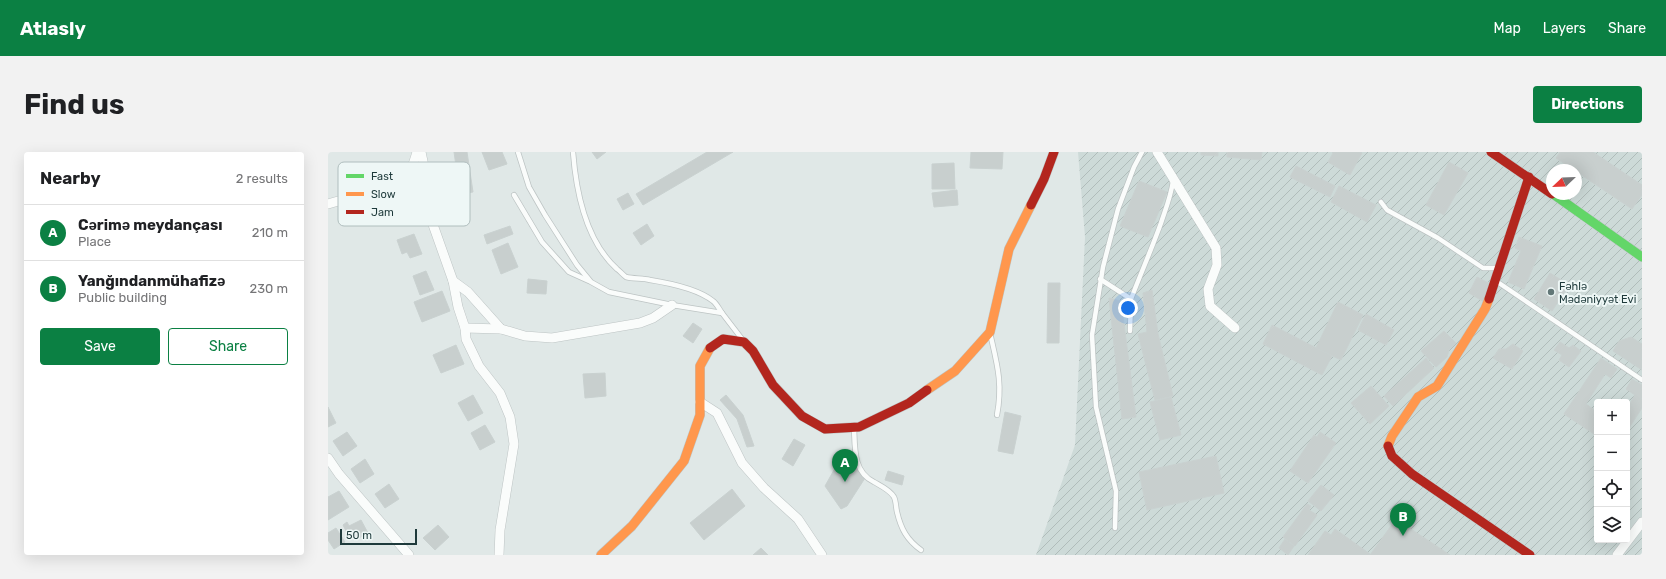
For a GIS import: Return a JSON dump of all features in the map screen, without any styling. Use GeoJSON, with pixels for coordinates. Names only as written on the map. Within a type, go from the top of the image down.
{"type":"FeatureCollection","features":[{"type":"Feature","properties":{"kind":"street"},"geometry":{"type":"LineString","coordinates":[[413,162],[417,152]]}},
{"type":"Feature","properties":{"kind":"street"},"geometry":{"type":"LineString","coordinates":[[421,152],[423,162]]}},
{"type":"Feature","properties":{"kind":"street"},"geometry":{"type":"LineString","coordinates":[[601,555],[632,526],[684,461],[700,415],[700,366],[710,348],[723,339],[744,342],[754,351],[773,385],[802,416],[825,429],[859,427],[909,403],[955,371],[990,332],[1009,249],[1044,179],[1054,152]]}},
{"type":"Feature","properties":{"kind":"street"},"geometry":{"type":"LineString","coordinates":[[1157,152],[1216,248],[1217,265],[1208,289],[1210,306],[1235,328]]}},
{"type":"Feature","properties":{"kind":"street"},"geometry":{"type":"LineString","coordinates":[[1491,152],[1546,190]]}},
{"type":"Feature","properties":{"kind":"street"},"geometry":{"type":"LineString","coordinates":[[1529,177],[1496,281],[1485,310],[1437,386],[1418,397],[1392,436],[1388,447],[1392,456],[1412,474],[1530,555]]}},
{"type":"Feature","properties":{"kind":"street"},"geometry":{"type":"LineString","coordinates":[[1561,200],[1642,257]]}},
{"type":"Feature","properties":{"kind":"street"},"geometry":{"type":"LineString","coordinates":[[328,204],[338,201]]}},
{"type":"Feature","properties":{"kind":"street"},"geometry":{"type":"LineString","coordinates":[[434,226],[453,281],[458,307],[465,328],[466,339],[471,352],[479,366],[500,394],[510,417],[514,444],[500,530],[499,555]]}},
{"type":"Feature","properties":{"kind":"street"},"geometry":{"type":"LineString","coordinates":[[453,281],[468,292],[501,329]]}},
{"type":"Feature","properties":{"kind":"street"},"geometry":{"type":"LineString","coordinates":[[465,328],[501,329],[512,333],[537,338],[552,338],[640,323],[653,318],[672,305]]}},
{"type":"Feature","properties":{"kind":"street"},"geometry":{"type":"LineString","coordinates":[[700,402],[717,413],[742,463],[764,488],[798,519],[822,555]]}},
{"type":"Feature","properties":{"kind":"street"},"geometry":{"type":"LineString","coordinates":[[328,458],[339,474],[409,555]]}},
{"type":"Feature","properties":{"kind":"street"},"geometry":{"type":"LineString","coordinates":[[1617,555],[1642,522]]}},
{"type":"Feature","properties":{"kind":"lane"},"geometry":{"type":"LineString","coordinates":[[518,152],[530,187],[545,214],[576,265],[591,282]]}},
{"type":"Feature","properties":{"kind":"lane"},"geometry":{"type":"LineString","coordinates":[[573,152],[583,207],[594,238],[611,263],[626,277],[669,284],[704,295],[714,302],[744,342]]}},
{"type":"Feature","properties":{"kind":"lane"},"geometry":{"type":"LineString","coordinates":[[1115,528],[1116,491],[1096,408],[1092,335],[1100,279],[1118,209],[1134,167],[1142,152]]}},
{"type":"Feature","properties":{"kind":"lane"},"geometry":{"type":"LineString","coordinates":[[1130,331],[1131,299],[1151,252],[1172,193],[1173,179]]}},
{"type":"Feature","properties":{"kind":"lane"},"geometry":{"type":"LineString","coordinates":[[514,195],[542,242],[569,272],[609,292],[672,305],[722,313]]}},
{"type":"Feature","properties":{"kind":"lane"},"geometry":{"type":"LineString","coordinates":[[1381,202],[1387,210],[1438,238],[1484,268],[1500,268]]}},
{"type":"Feature","properties":{"kind":"lane"},"geometry":{"type":"LineString","coordinates":[[1100,279],[1131,299]]}},
{"type":"Feature","properties":{"kind":"lane"},"geometry":{"type":"LineString","coordinates":[[1496,281],[1642,380]]}},
{"type":"Feature","properties":{"kind":"lane"},"geometry":{"type":"LineString","coordinates":[[990,332],[1000,376],[1000,398],[997,415]]}},
{"type":"Feature","properties":{"kind":"lane"},"geometry":{"type":"LineString","coordinates":[[854,427],[857,464],[868,479],[885,488],[894,497],[901,526],[909,542],[921,550]]}},
{"type":"Feature","properties":{"kind":"shaded area"},"geometry":{"type":"Polygon","coordinates":[[[1078,152],[1642,152],[1642,555],[1036,555],[1075,445],[1085,237],[1078,152]]]}},
{"type":"Feature","properties":{"kind":"building"},"geometry":{"type":"Polygon","coordinates":[[[454,152],[467,152],[468,162],[455,162],[454,152]]]}},
{"type":"Feature","properties":{"kind":"building"},"geometry":{"type":"Polygon","coordinates":[[[482,152],[502,152],[507,164],[489,170],[482,152]]]}},
{"type":"Feature","properties":{"kind":"building"},"geometry":{"type":"Polygon","coordinates":[[[592,152],[606,152],[597,159],[592,152]]]}},
{"type":"Feature","properties":{"kind":"building"},"geometry":{"type":"Polygon","coordinates":[[[707,152],[733,152],[643,205],[636,194],[707,152]]]}},
{"type":"Feature","properties":{"kind":"building"},"geometry":{"type":"Polygon","coordinates":[[[971,152],[1003,152],[1002,169],[970,168],[971,152]]]}},
{"type":"Feature","properties":{"kind":"building"},"geometry":{"type":"Polygon","coordinates":[[[1201,152],[1218,152],[1218,156],[1201,155],[1201,152]]]}},
{"type":"Feature","properties":{"kind":"building"},"geometry":{"type":"Polygon","coordinates":[[[1227,152],[1262,152],[1261,160],[1227,157],[1227,152]]]}},
{"type":"Feature","properties":{"kind":"building"},"geometry":{"type":"Polygon","coordinates":[[[1332,152],[1362,153],[1350,175],[1328,162],[1333,153],[1332,152]]]}},
{"type":"Feature","properties":{"kind":"building"},"geometry":{"type":"Polygon","coordinates":[[[1560,152],[1593,152],[1642,185],[1642,195],[1632,209],[1582,175],[1582,164],[1565,164],[1556,158],[1560,152]]]}},
{"type":"Feature","properties":{"kind":"building"},"geometry":{"type":"Polygon","coordinates":[[[1449,162],[1468,173],[1444,215],[1426,205],[1449,162]]]}},
{"type":"Feature","properties":{"kind":"building"},"geometry":{"type":"Polygon","coordinates":[[[954,163],[955,189],[932,189],[932,164],[954,163]]]}},
{"type":"Feature","properties":{"kind":"building"},"geometry":{"type":"Polygon","coordinates":[[[1296,166],[1335,186],[1330,197],[1290,177],[1296,166]]]}},
{"type":"Feature","properties":{"kind":"building"},"geometry":{"type":"Polygon","coordinates":[[[470,172],[473,192],[470,192],[470,172]]]}},
{"type":"Feature","properties":{"kind":"building"},"geometry":{"type":"Polygon","coordinates":[[[1139,181],[1167,192],[1148,237],[1120,226],[1139,181]]]}},
{"type":"Feature","properties":{"kind":"building"},"geometry":{"type":"Polygon","coordinates":[[[1339,186],[1376,205],[1367,222],[1331,202],[1339,186]]]}},
{"type":"Feature","properties":{"kind":"building"},"geometry":{"type":"Polygon","coordinates":[[[957,190],[958,205],[934,207],[932,193],[957,190]]]}},
{"type":"Feature","properties":{"kind":"building"},"geometry":{"type":"Polygon","coordinates":[[[628,193],[634,204],[623,210],[617,199],[628,193]]]}},
{"type":"Feature","properties":{"kind":"building"},"geometry":{"type":"Polygon","coordinates":[[[647,224],[654,236],[641,245],[633,233],[647,224]]]}},
{"type":"Feature","properties":{"kind":"building"},"geometry":{"type":"Polygon","coordinates":[[[510,226],[513,234],[487,244],[484,235],[510,226]]]}},
{"type":"Feature","properties":{"kind":"building"},"geometry":{"type":"Polygon","coordinates":[[[414,234],[422,254],[410,258],[407,252],[402,254],[397,240],[414,234]]]}},
{"type":"Feature","properties":{"kind":"building"},"geometry":{"type":"Polygon","coordinates":[[[1519,237],[1542,246],[1524,289],[1508,282],[1521,251],[1515,248],[1519,237]]]}},
{"type":"Feature","properties":{"kind":"building"},"geometry":{"type":"Polygon","coordinates":[[[508,243],[518,267],[501,274],[492,250],[508,243]]]}},
{"type":"Feature","properties":{"kind":"building"},"geometry":{"type":"Polygon","coordinates":[[[426,271],[434,290],[420,295],[413,276],[426,271]]]}},
{"type":"Feature","properties":{"kind":"building","name":"Fəhlə Mədəniyyət Evi"},"geometry":{"type":"Polygon","coordinates":[[[1550,273],[1569,285],[1552,311],[1534,299],[1550,273]]]}},
{"type":"Feature","properties":{"kind":"building"},"geometry":{"type":"Polygon","coordinates":[[[1477,277],[1492,285],[1484,302],[1469,293],[1477,277]]]}},
{"type":"Feature","properties":{"kind":"building"},"geometry":{"type":"Polygon","coordinates":[[[528,279],[547,281],[546,294],[527,293],[528,279]]]}},
{"type":"Feature","properties":{"kind":"building"},"geometry":{"type":"Polygon","coordinates":[[[1048,283],[1060,283],[1059,343],[1047,343],[1048,283]]]}},
{"type":"Feature","properties":{"kind":"building"},"geometry":{"type":"Polygon","coordinates":[[[1152,290],[1158,334],[1173,396],[1155,400],[1138,334],[1147,332],[1143,293],[1152,290]]]}},
{"type":"Feature","properties":{"kind":"building"},"geometry":{"type":"Polygon","coordinates":[[[442,291],[450,311],[422,322],[414,302],[442,291]]]}},
{"type":"Feature","properties":{"kind":"building"},"geometry":{"type":"Polygon","coordinates":[[[1109,298],[1121,301],[1136,417],[1122,419],[1109,298]]]}},
{"type":"Feature","properties":{"kind":"building"},"geometry":{"type":"Polygon","coordinates":[[[1338,302],[1363,315],[1341,360],[1316,348],[1338,302]]]}},
{"type":"Feature","properties":{"kind":"building"},"geometry":{"type":"Polygon","coordinates":[[[1366,314],[1394,330],[1386,345],[1358,330],[1366,314]]]}},
{"type":"Feature","properties":{"kind":"building"},"geometry":{"type":"Polygon","coordinates":[[[693,323],[702,329],[693,343],[683,336],[693,323]]]}},
{"type":"Feature","properties":{"kind":"building"},"geometry":{"type":"Polygon","coordinates":[[[1272,325],[1332,356],[1322,375],[1263,344],[1272,325]]]}},
{"type":"Feature","properties":{"kind":"building"},"geometry":{"type":"Polygon","coordinates":[[[1444,331],[1456,343],[1449,350],[1447,357],[1436,367],[1421,351],[1444,331]]]}},
{"type":"Feature","properties":{"kind":"building"},"geometry":{"type":"Polygon","coordinates":[[[1631,337],[1642,344],[1642,370],[1613,351],[1619,341],[1631,337]]]}},
{"type":"Feature","properties":{"kind":"building"},"geometry":{"type":"Polygon","coordinates":[[[1560,342],[1569,348],[1573,345],[1581,351],[1569,367],[1559,360],[1562,355],[1554,350],[1560,342]]]}},
{"type":"Feature","properties":{"kind":"building"},"geometry":{"type":"Polygon","coordinates":[[[1513,344],[1523,351],[1512,369],[1493,358],[1499,349],[1506,349],[1513,344]]]}},
{"type":"Feature","properties":{"kind":"building"},"geometry":{"type":"Polygon","coordinates":[[[456,345],[464,364],[441,373],[433,355],[456,345]]]}},
{"type":"Feature","properties":{"kind":"building"},"geometry":{"type":"Polygon","coordinates":[[[1426,358],[1434,368],[1393,406],[1384,396],[1426,358]]]}},
{"type":"Feature","properties":{"kind":"building"},"geometry":{"type":"Polygon","coordinates":[[[1601,358],[1617,369],[1611,378],[1605,374],[1586,404],[1594,410],[1594,434],[1564,414],[1601,358]]]}},
{"type":"Feature","properties":{"kind":"building"},"geometry":{"type":"Polygon","coordinates":[[[605,373],[606,396],[585,398],[583,374],[605,373]]]}},
{"type":"Feature","properties":{"kind":"building"},"geometry":{"type":"Polygon","coordinates":[[[1632,379],[1642,385],[1642,408],[1630,426],[1630,403],[1635,395],[1626,389],[1632,379]]]}},
{"type":"Feature","properties":{"kind":"building"},"geometry":{"type":"Polygon","coordinates":[[[1371,386],[1389,406],[1370,424],[1351,403],[1371,386]]]}},
{"type":"Feature","properties":{"kind":"building"},"geometry":{"type":"Polygon","coordinates":[[[473,395],[483,413],[468,421],[458,403],[473,395]]]}},
{"type":"Feature","properties":{"kind":"building"},"geometry":{"type":"Polygon","coordinates":[[[726,395],[743,415],[754,446],[747,447],[737,419],[720,400],[726,395]]]}},
{"type":"Feature","properties":{"kind":"building"},"geometry":{"type":"Polygon","coordinates":[[[1171,397],[1181,435],[1160,440],[1150,402],[1171,397]]]}},
{"type":"Feature","properties":{"kind":"building"},"geometry":{"type":"Polygon","coordinates":[[[328,407],[336,423],[328,427],[328,407]]]}},
{"type":"Feature","properties":{"kind":"building"},"geometry":{"type":"Polygon","coordinates":[[[1005,412],[1021,416],[1013,454],[998,451],[1005,412]]]}},
{"type":"Feature","properties":{"kind":"building"},"geometry":{"type":"Polygon","coordinates":[[[485,425],[495,442],[480,450],[471,433],[485,425]]]}},
{"type":"Feature","properties":{"kind":"building"},"geometry":{"type":"Polygon","coordinates":[[[347,432],[357,446],[343,456],[333,441],[347,432]]]}},
{"type":"Feature","properties":{"kind":"building"},"geometry":{"type":"Polygon","coordinates":[[[1320,432],[1336,443],[1308,483],[1290,471],[1314,435],[1317,437],[1320,432]]]}},
{"type":"Feature","properties":{"kind":"building"},"geometry":{"type":"Polygon","coordinates":[[[794,439],[805,445],[793,466],[782,459],[794,439]]]}},
{"type":"Feature","properties":{"kind":"building"},"geometry":{"type":"Polygon","coordinates":[[[843,454],[851,454],[865,478],[847,506],[841,509],[825,486],[843,454]]]}},
{"type":"Feature","properties":{"kind":"building"},"geometry":{"type":"Polygon","coordinates":[[[1216,456],[1224,493],[1147,510],[1139,472],[1216,456]]]}},
{"type":"Feature","properties":{"kind":"building"},"geometry":{"type":"Polygon","coordinates":[[[365,459],[374,474],[360,483],[351,469],[365,459]]]}},
{"type":"Feature","properties":{"kind":"building"},"geometry":{"type":"Polygon","coordinates":[[[888,471],[904,476],[902,485],[885,480],[888,471]]]}},
{"type":"Feature","properties":{"kind":"building"},"geometry":{"type":"Polygon","coordinates":[[[389,484],[399,499],[385,508],[375,494],[389,484]]]}},
{"type":"Feature","properties":{"kind":"building"},"geometry":{"type":"Polygon","coordinates":[[[1321,485],[1334,495],[1321,511],[1308,501],[1321,485]]]}},
{"type":"Feature","properties":{"kind":"building"},"geometry":{"type":"Polygon","coordinates":[[[732,489],[745,506],[704,540],[690,523],[732,489]]]}},
{"type":"Feature","properties":{"kind":"building"},"geometry":{"type":"Polygon","coordinates":[[[339,491],[349,507],[328,520],[328,497],[339,491]]]}},
{"type":"Feature","properties":{"kind":"building"},"geometry":{"type":"Polygon","coordinates":[[[1307,504],[1311,506],[1309,510],[1317,515],[1295,546],[1283,537],[1307,504]]]}},
{"type":"Feature","properties":{"kind":"building"},"geometry":{"type":"Polygon","coordinates":[[[1396,519],[1450,555],[1370,555],[1396,519]]]}},
{"type":"Feature","properties":{"kind":"building"},"geometry":{"type":"Polygon","coordinates":[[[361,520],[368,533],[355,540],[354,537],[350,539],[343,525],[347,522],[349,526],[361,520]]]}},
{"type":"Feature","properties":{"kind":"building"},"geometry":{"type":"Polygon","coordinates":[[[438,525],[449,537],[435,550],[423,538],[438,525]]]}},
{"type":"Feature","properties":{"kind":"building"},"geometry":{"type":"Polygon","coordinates":[[[336,528],[345,542],[334,549],[328,540],[328,533],[336,528]]]}},
{"type":"Feature","properties":{"kind":"building"},"geometry":{"type":"Polygon","coordinates":[[[1335,529],[1370,555],[1308,555],[1325,531],[1331,535],[1335,529]]]}},
{"type":"Feature","properties":{"kind":"building"},"geometry":{"type":"Polygon","coordinates":[[[1285,539],[1294,546],[1288,555],[1279,548],[1285,539]]]}},
{"type":"Feature","properties":{"kind":"building"},"geometry":{"type":"Polygon","coordinates":[[[761,548],[768,555],[753,555],[761,548]]]}},
{"type":"Feature","properties":{"kind":"traffic: fast"},"geometry":{"type":"LineString","coordinates":[[1561,200],[1642,257]]}},
{"type":"Feature","properties":{"kind":"traffic: slow"},"geometry":{"type":"LineString","coordinates":[[927,390],[955,371],[990,332],[1009,249],[1031,205]]}},
{"type":"Feature","properties":{"kind":"traffic: slow"},"geometry":{"type":"LineString","coordinates":[[1388,446],[1392,436],[1418,397],[1437,386],[1485,309],[1489,299]]}},
{"type":"Feature","properties":{"kind":"traffic: slow"},"geometry":{"type":"LineString","coordinates":[[601,555],[632,526],[684,461],[700,415],[700,366],[710,348]]}},
{"type":"Feature","properties":{"kind":"traffic: jam"},"geometry":{"type":"LineString","coordinates":[[1031,205],[1044,179],[1054,152]]}},
{"type":"Feature","properties":{"kind":"traffic: jam"},"geometry":{"type":"LineString","coordinates":[[1491,152],[1546,190]]}},
{"type":"Feature","properties":{"kind":"traffic: jam"},"geometry":{"type":"LineString","coordinates":[[1489,299],[1529,177]]}},
{"type":"Feature","properties":{"kind":"traffic: jam"},"geometry":{"type":"LineString","coordinates":[[710,348],[723,339],[744,342],[753,351],[773,385],[802,416],[825,429],[859,427],[909,403],[927,390]]}},
{"type":"Feature","properties":{"kind":"traffic: jam"},"geometry":{"type":"LineString","coordinates":[[1388,446],[1392,456],[1412,474],[1530,555]]}},
{"type":"Feature","properties":{"kind":"place","name":"Fəhlə Mədəniyyət Evi"},"geometry":{"type":"Point","coordinates":[1551,292]}},
{"type":"Feature","properties":{"kind":"place","name":"Cərimə meydançası"},"geometry":{"type":"Point","coordinates":[845,482]}},
{"type":"Feature","properties":{"kind":"place","name":"Yanğındanmühafizə"},"geometry":{"type":"Point","coordinates":[1403,536]}}]}
